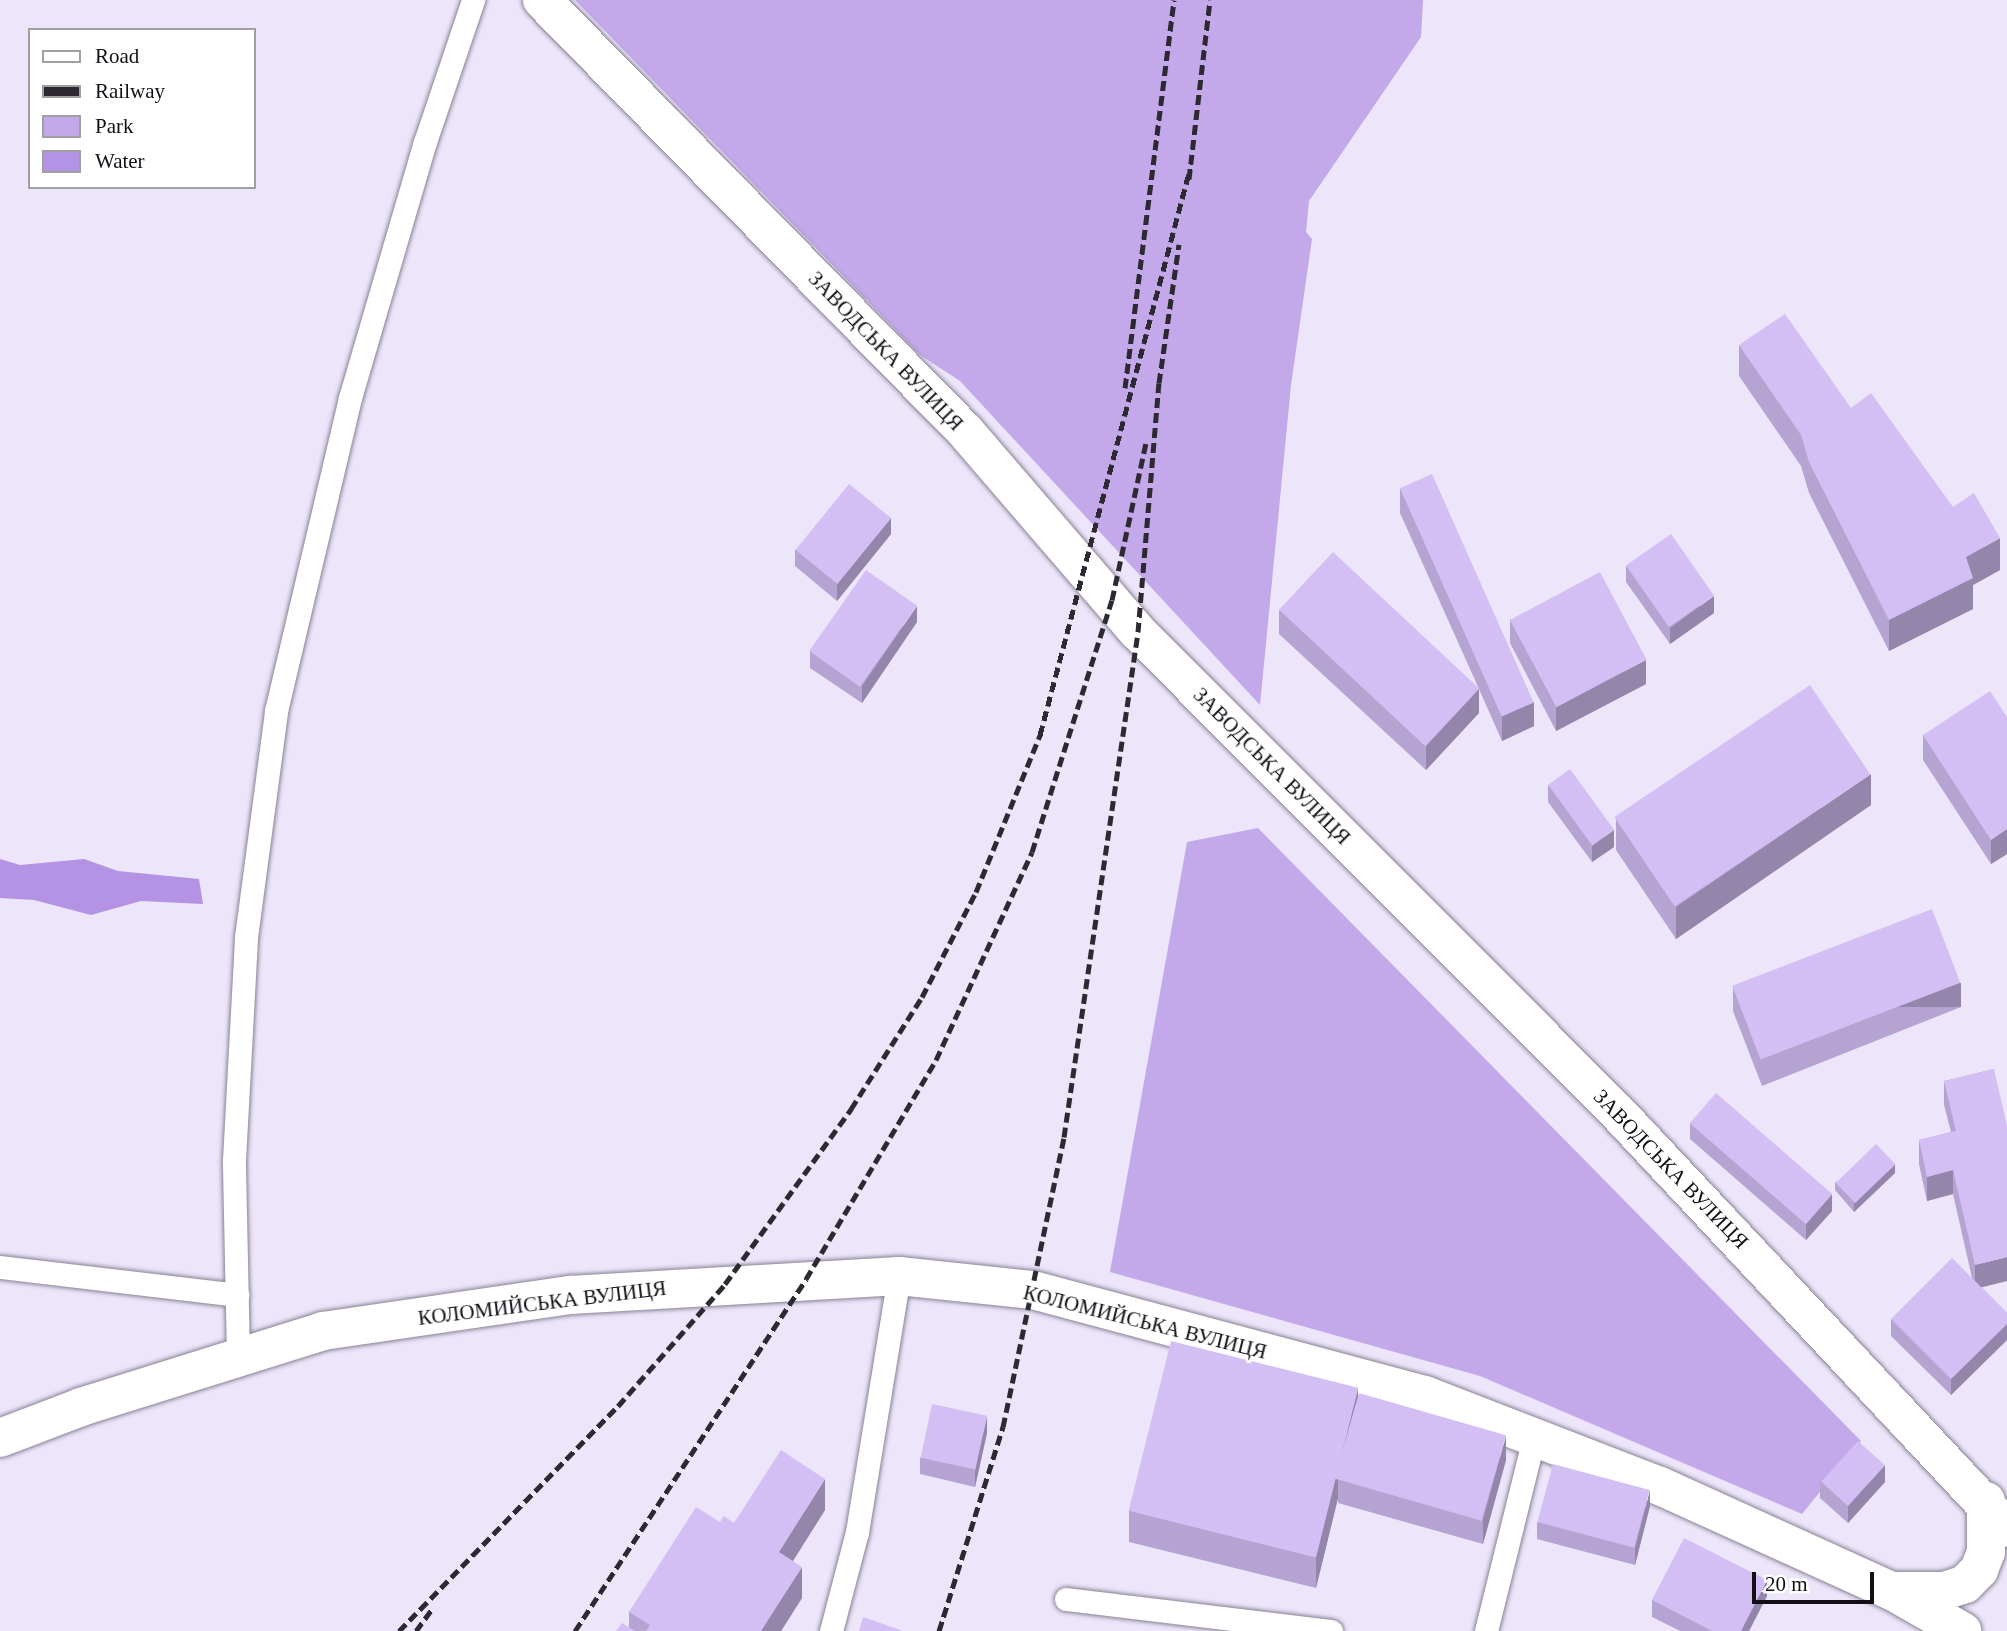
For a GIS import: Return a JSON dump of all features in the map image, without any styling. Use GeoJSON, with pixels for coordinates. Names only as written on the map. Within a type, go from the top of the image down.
{"type":"FeatureCollection","features":[{"type":"Feature","properties":{"kind":"main road","name":"ЗАВОДСЬКА ВУЛИЦЯ"},"geometry":{"type":"LineString","coordinates":[[542,0],[965,431],[1138,632],[1619,1114],[1997,1515]]}},
{"type":"Feature","properties":{"kind":"main road","name":"КОЛОМИЙСЬКА ВУЛИЦЯ"},"geometry":{"type":"LineString","coordinates":[[0,1438],[323,1331],[570,1295],[899,1276],[1033,1290],[1425,1395],[1660,1486],[1892,1591],[1962,1631]]}},
{"type":"Feature","properties":{"kind":"main road"},"geometry":{"type":"LineString","coordinates":[[1892,1591],[1944,1591],[1965,1584],[1979,1570],[1997,1515]]}},
{"type":"Feature","properties":{"kind":"lane"},"geometry":{"type":"LineString","coordinates":[[238,1357],[234,1160],[246,937],[276,711],[350,398],[425,142],[473,0]]}},
{"type":"Feature","properties":{"kind":"lane"},"geometry":{"type":"LineString","coordinates":[[0,1267],[237,1295]]}},
{"type":"Feature","properties":{"kind":"lane"},"geometry":{"type":"LineString","coordinates":[[831,1631],[857,1532],[899,1276]]}},
{"type":"Feature","properties":{"kind":"lane"},"geometry":{"type":"LineString","coordinates":[[1486,1631],[1534,1437]]}},
{"type":"Feature","properties":{"kind":"lane"},"geometry":{"type":"LineString","coordinates":[[1066,1600],[1331,1631]]}},
{"type":"Feature","properties":{"kind":"green space"},"geometry":{"type":"Polygon","coordinates":[[[575,0],[1423,0],[1421,37],[1309,201],[1306,232],[1312,239],[1291,385],[1260,705],[960,381],[920,355],[575,0]]]}},
{"type":"Feature","properties":{"kind":"green space"},"geometry":{"type":"Polygon","coordinates":[[[1258,828],[1861,1441],[1802,1514],[1480,1376],[1110,1272],[1187,842],[1258,828]]]}},
{"type":"Feature","properties":{"kind":"water"},"geometry":{"type":"Polygon","coordinates":[[[0,859],[20,865],[84,859],[118,871],[199,879],[203,904],[141,901],[91,915],[34,900],[0,898],[0,859]]]}},
{"type":"Feature","properties":{"kind":"building"},"geometry":{"type":"Polygon","coordinates":[[[1785,314],[1851,408],[1871,393],[1953,507],[1974,493],[2000,538],[1966,557],[1973,578],[1889,620],[1809,462],[1801,435],[1739,345],[1785,314]]]}},
{"type":"Feature","properties":{"kind":"building"},"geometry":{"type":"Polygon","coordinates":[[[1432,474],[1534,702],[1502,717],[1400,488],[1432,474]]]}},
{"type":"Feature","properties":{"kind":"building"},"geometry":{"type":"Polygon","coordinates":[[[849,484],[891,518],[837,584],[796,550],[849,484]]]}},
{"type":"Feature","properties":{"kind":"building"},"geometry":{"type":"Polygon","coordinates":[[[1671,534],[1714,595],[1669,627],[1626,566],[1671,534]]]}},
{"type":"Feature","properties":{"kind":"building"},"geometry":{"type":"Polygon","coordinates":[[[1333,552],[1479,688],[1425,746],[1279,610],[1333,552]]]}},
{"type":"Feature","properties":{"kind":"building"},"geometry":{"type":"Polygon","coordinates":[[[866,570],[917,606],[860,687],[809,651],[866,570]]]}},
{"type":"Feature","properties":{"kind":"building"},"geometry":{"type":"Polygon","coordinates":[[[1600,572],[1646,659],[1556,707],[1510,620],[1600,572]]]}},
{"type":"Feature","properties":{"kind":"building"},"geometry":{"type":"Polygon","coordinates":[[[1810,685],[1870,775],[1675,907],[1614,817],[1810,685]]]}},
{"type":"Feature","properties":{"kind":"building"},"geometry":{"type":"Polygon","coordinates":[[[1990,691],[2007,717],[2007,829],[1991,840],[1923,735],[1990,691]]]}},
{"type":"Feature","properties":{"kind":"building"},"geometry":{"type":"Polygon","coordinates":[[[1570,769],[1614,830],[1592,846],[1548,785],[1570,769]]]}},
{"type":"Feature","properties":{"kind":"building"},"geometry":{"type":"Polygon","coordinates":[[[1932,909],[1960,983],[1761,1059],[1732,986],[1932,909]]]}},
{"type":"Feature","properties":{"kind":"building"},"geometry":{"type":"Polygon","coordinates":[[[1994,1069],[2007,1126],[2007,1257],[1975,1265],[1953,1170],[1927,1177],[1919,1140],[1956,1131],[1944,1081],[1994,1069]]]}},
{"type":"Feature","properties":{"kind":"building"},"geometry":{"type":"Polygon","coordinates":[[[1716,1093],[1832,1194],[1806,1224],[1690,1123],[1716,1093]]]}},
{"type":"Feature","properties":{"kind":"building"},"geometry":{"type":"Polygon","coordinates":[[[1876,1144],[1895,1164],[1855,1203],[1836,1183],[1876,1144]]]}},
{"type":"Feature","properties":{"kind":"building"},"geometry":{"type":"Polygon","coordinates":[[[1952,1258],[2007,1313],[2007,1324],[1951,1379],[1891,1319],[1952,1258]]]}},
{"type":"Feature","properties":{"kind":"building"},"geometry":{"type":"Polygon","coordinates":[[[1171,1341],[1358,1388],[1316,1557],[1129,1511],[1171,1341]]]}},
{"type":"Feature","properties":{"kind":"building"},"geometry":{"type":"Polygon","coordinates":[[[1359,1393],[1506,1435],[1482,1521],[1334,1479],[1359,1393]]]}},
{"type":"Feature","properties":{"kind":"building"},"geometry":{"type":"Polygon","coordinates":[[[932,1404],[987,1416],[975,1469],[921,1458],[932,1404]]]}},
{"type":"Feature","properties":{"kind":"building"},"geometry":{"type":"Polygon","coordinates":[[[1858,1441],[1885,1465],[1848,1506],[1821,1482],[1858,1441]]]}},
{"type":"Feature","properties":{"kind":"building"},"geometry":{"type":"Polygon","coordinates":[[[781,1450],[825,1479],[779,1552],[802,1567],[761,1631],[646,1631],[650,1625],[629,1612],[696,1507],[720,1522],[724,1516],[734,1523],[781,1450]]]}},
{"type":"Feature","properties":{"kind":"building"},"geometry":{"type":"Polygon","coordinates":[[[1553,1464],[1650,1490],[1634,1548],[1537,1522],[1553,1464]]]}},
{"type":"Feature","properties":{"kind":"building"},"geometry":{"type":"Polygon","coordinates":[[[1684,1538],[1767,1580],[1741,1631],[1712,1631],[1652,1600],[1684,1538]]]}},
{"type":"Feature","properties":{"kind":"building"},"geometry":{"type":"Polygon","coordinates":[[[863,1617],[903,1631],[859,1631],[863,1617]]]}},
{"type":"Feature","properties":{"kind":"building"},"geometry":{"type":"Polygon","coordinates":[[[622,1623],[635,1631],[616,1631],[622,1623]]]}},
{"type":"Feature","properties":{"kind":"railway"},"geometry":{"type":"LineString","coordinates":[[1125,388],[1174,0]]}},
{"type":"Feature","properties":{"kind":"railway"},"geometry":{"type":"LineString","coordinates":[[1189,179],[1210,0]]}},
{"type":"Feature","properties":{"kind":"railway"},"geometry":{"type":"LineString","coordinates":[[399,1631],[618,1406],[725,1284],[851,1109],[922,997],[976,892],[1040,735],[1190,169]]}},
{"type":"Feature","properties":{"kind":"railway"},"geometry":{"type":"LineString","coordinates":[[939,1631],[1003,1427],[1064,1137],[1138,632],[1159,383],[1179,244]]}},
{"type":"Feature","properties":{"kind":"railway"},"geometry":{"type":"LineString","coordinates":[[575,1631],[806,1279],[936,1060],[1032,852],[1112,600],[1146,443]]}},
{"type":"Feature","properties":{"kind":"railway"},"geometry":{"type":"LineString","coordinates":[[416,1631],[432,1609]]}}]}
